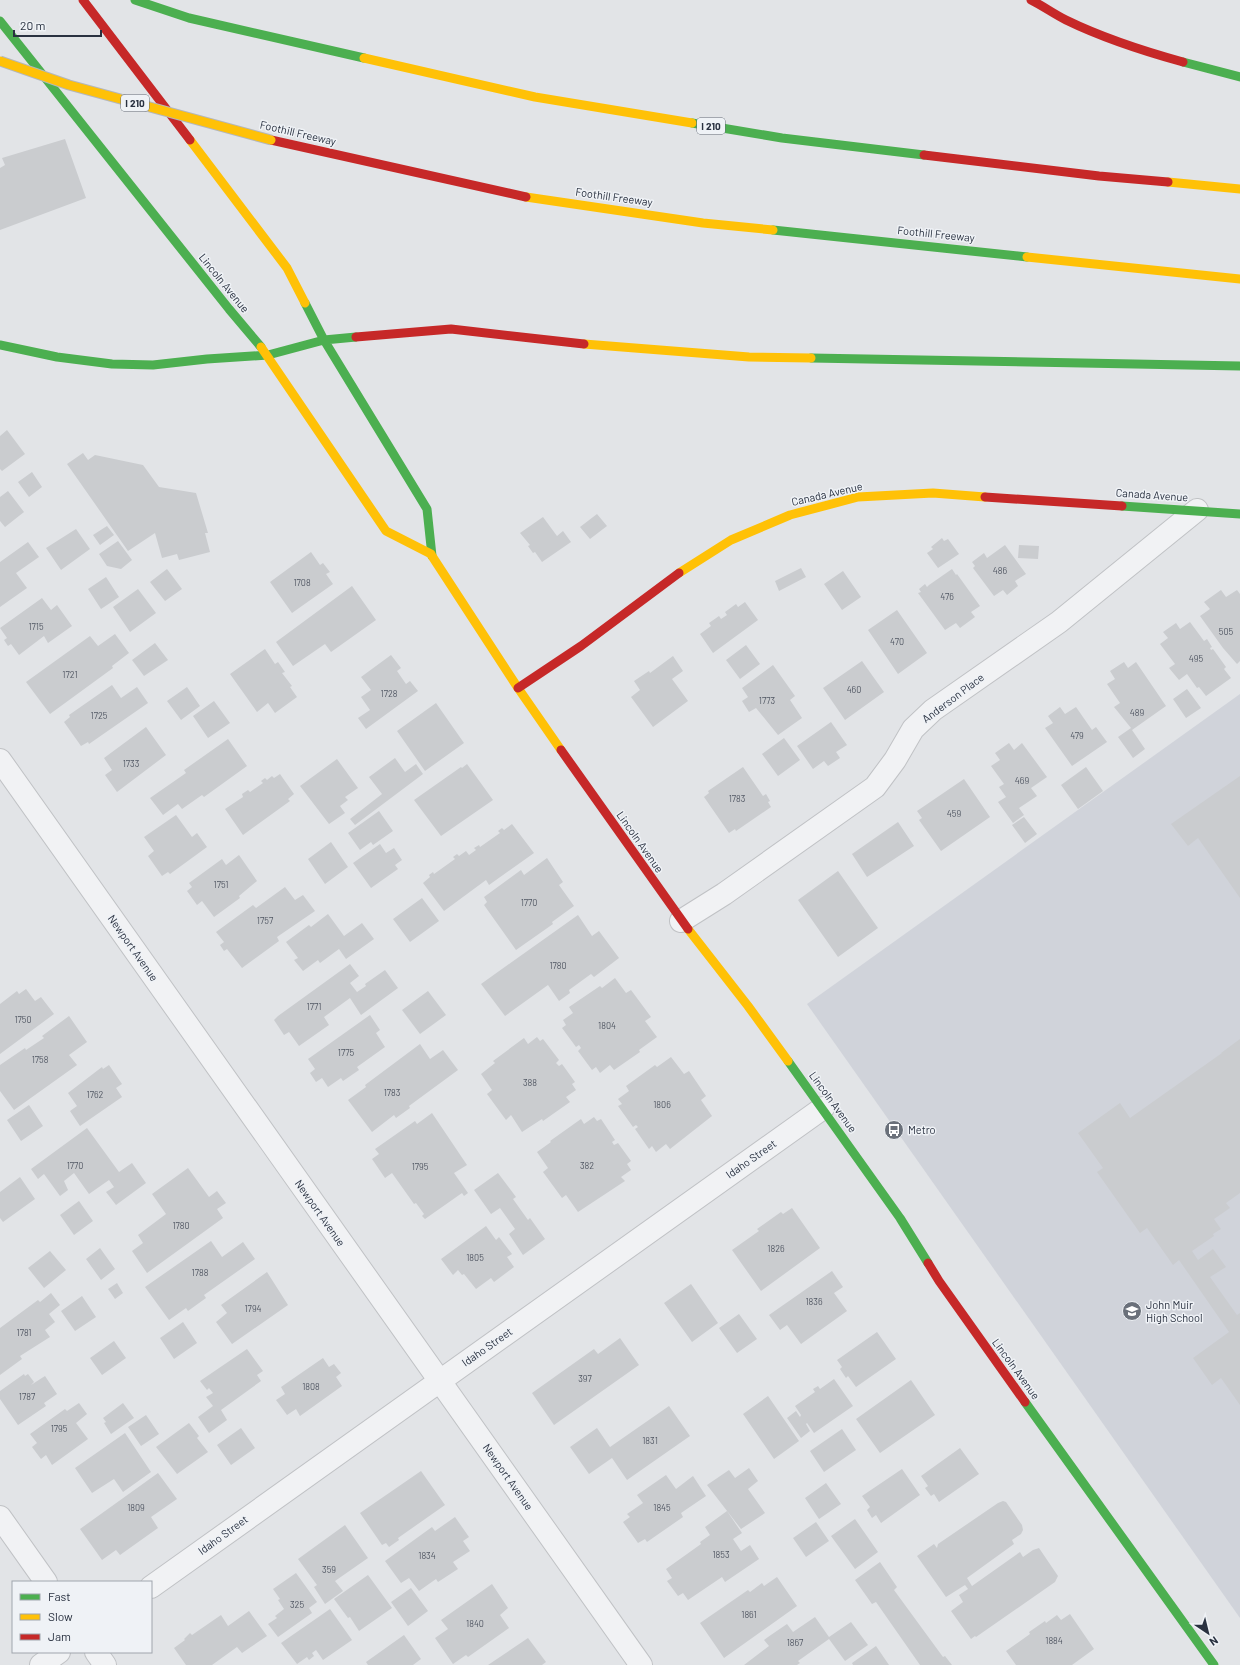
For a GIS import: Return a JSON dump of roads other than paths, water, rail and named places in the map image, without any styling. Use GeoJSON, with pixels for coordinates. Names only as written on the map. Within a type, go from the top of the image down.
{"type":"FeatureCollection","features":[{"type":"Feature","properties":{"kind":"main road","name":"Lincoln Avenue"},"geometry":{"type":"LineString","coordinates":[[83,0],[287,268],[324,340],[427,508],[431,554],[518,688],[681,921],[748,1006],[823,1108],[900,1218],[939,1281],[1214,1665]]}},
{"type":"Feature","properties":{"kind":"main road","name":"I 210"},"geometry":{"type":"LineString","coordinates":[[135,0],[189,18],[535,97],[767,136],[1083,174],[1240,189]]}},
{"type":"Feature","properties":{"kind":"main road"},"geometry":{"type":"LineString","coordinates":[[1032,0],[1067,21],[1113,40],[1186,64],[1240,77]]}},
{"type":"Feature","properties":{"kind":"main road","name":"Lincoln Avenue"},"geometry":{"type":"LineString","coordinates":[[0,21],[229,309],[268,355],[386,531],[431,554]]}},
{"type":"Feature","properties":{"kind":"main road","name":"Foothill Freeway"},"geometry":{"type":"LineString","coordinates":[[0,61],[69,85],[271,140],[515,195],[703,223],[1240,279]]}},
{"type":"Feature","properties":{"kind":"main road"},"geometry":{"type":"LineString","coordinates":[[0,345],[57,357],[112,364],[153,365],[268,355],[324,340],[452,329],[580,344],[750,357],[1240,366]]}},
{"type":"Feature","properties":{"kind":"main road","name":"Canada Avenue"},"geometry":{"type":"LineString","coordinates":[[518,688],[581,646],[678,573],[731,540],[790,516],[858,497],[933,493],[1240,514]]}},
{"type":"Feature","properties":{"kind":"street","name":"Anderson Place"},"geometry":{"type":"LineString","coordinates":[[681,921],[724,894],[875,786],[895,760],[913,729],[933,710],[1059,622],[1197,510]]}},
{"type":"Feature","properties":{"kind":"street","name":"Newport Avenue"},"geometry":{"type":"LineString","coordinates":[[0,760],[641,1665]]}},
{"type":"Feature","properties":{"kind":"street","name":"Idaho Street"},"geometry":{"type":"LineString","coordinates":[[152,1586],[823,1108]]}},
{"type":"Feature","properties":{"kind":"street"},"geometry":{"type":"LineString","coordinates":[[0,1517],[45,1581]]}},
{"type":"Feature","properties":{"kind":"street"},"geometry":{"type":"LineString","coordinates":[[41,1665],[58,1653]]}},
{"type":"Feature","properties":{"kind":"street"},"geometry":{"type":"LineString","coordinates":[[97,1653],[105,1665]]}},
{"type":"Feature","properties":{"kind":"place","name":"Metro"},"geometry":{"type":"Point","coordinates":[894,1130]}},
{"type":"Feature","properties":{"kind":"place","name":"John Muir High School"},"geometry":{"type":"Point","coordinates":[1132,1311]}}]}
